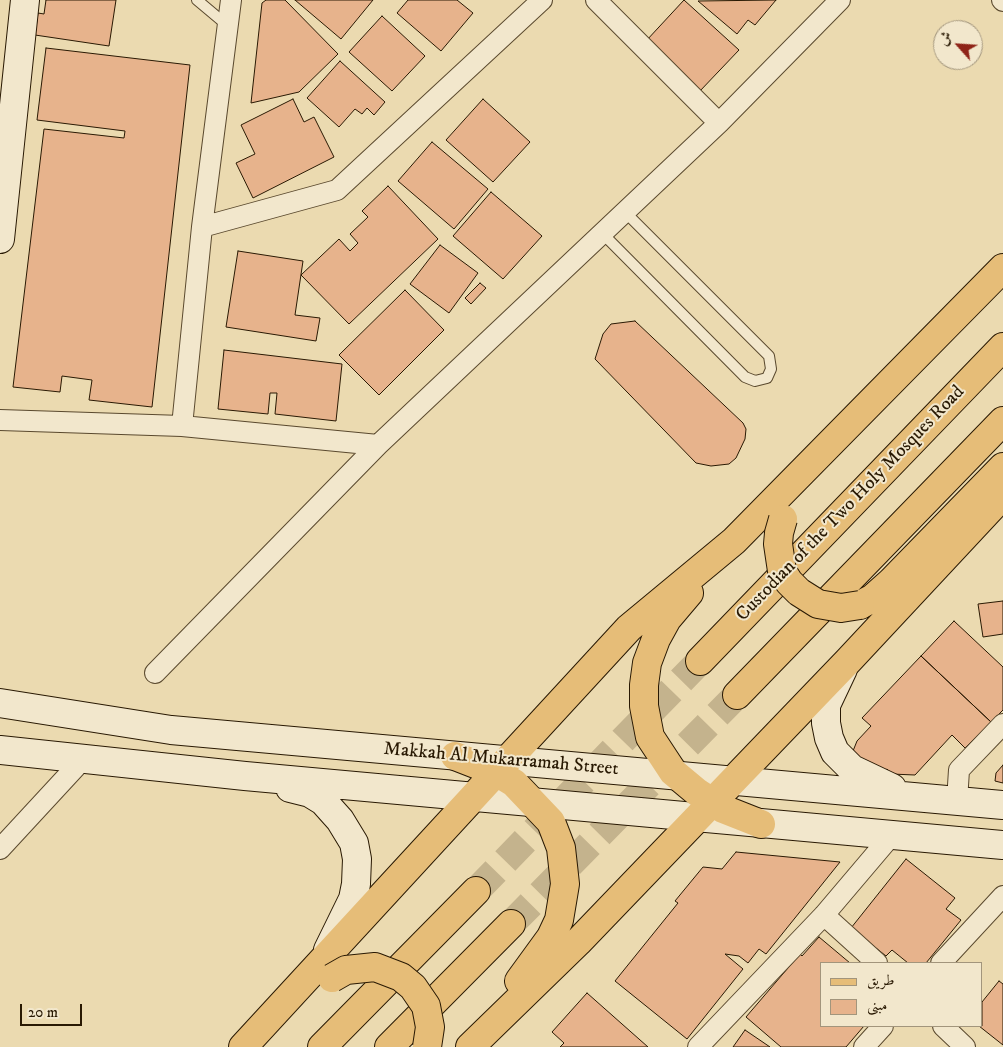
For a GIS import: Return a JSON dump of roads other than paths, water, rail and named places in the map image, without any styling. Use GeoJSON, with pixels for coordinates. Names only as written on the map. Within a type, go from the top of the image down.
{"type":"FeatureCollection","features":[{"type":"Feature","properties":{"kind":"main road"},"geometry":{"type":"LineString","coordinates":[[0,239],[25,0]]}},
{"type":"Feature","properties":{"kind":"main road"},"geometry":{"type":"LineString","coordinates":[[705,810],[666,763],[650,737],[644,706],[644,685],[647,663],[656,639],[668,619],[734,541],[1003,268]]}},
{"type":"Feature","properties":{"kind":"main road"},"geometry":{"type":"LineString","coordinates":[[938,333],[889,403],[793,504],[778,533],[782,571],[799,592],[818,604],[841,608],[860,605],[873,598],[891,582],[1003,466]]}},
{"type":"Feature","properties":{"kind":"main road","name":"Custodian of the Two Holy Mosques Road"},"geometry":{"type":"LineString","coordinates":[[700,661],[1003,347]]}},
{"type":"Feature","properties":{"kind":"main road"},"geometry":{"type":"LineString","coordinates":[[737,695],[1003,421]]}},
{"type":"Feature","properties":{"kind":"main road"},"geometry":{"type":"LineString","coordinates":[[473,1044],[578,942],[848,661],[1003,495]]}},
{"type":"Feature","properties":{"kind":"main road"},"geometry":{"type":"LineString","coordinates":[[243,1047],[329,966],[472,797],[629,628],[734,541]]}},
{"type":"Feature","properties":{"kind":"main road"},"geometry":{"type":"LineString","coordinates":[[848,661],[832,689],[826,705],[826,722],[836,752],[852,769],[914,798]]}},
{"type":"Feature","properties":{"kind":"main road","name":"Makkah Al Mukarramah Street"},"geometry":{"type":"LineString","coordinates":[[0,703],[171,730],[456,756],[501,766],[678,776],[1003,805]]}},
{"type":"Feature","properties":{"kind":"main road","name":"Makkah Al Mukarramah Street"},"geometry":{"type":"LineString","coordinates":[[0,750],[85,757],[245,776],[535,803],[705,810],[761,824],[1003,845]]}},
{"type":"Feature","properties":{"kind":"main road"},"geometry":{"type":"LineString","coordinates":[[473,1044],[551,937],[564,902],[565,884],[562,848],[551,822],[514,783],[501,766]]}},
{"type":"Feature","properties":{"kind":"main road"},"geometry":{"type":"LineString","coordinates":[[245,776],[310,793],[323,801],[340,820],[354,843],[357,859],[353,899],[320,988],[264,1047]]}},
{"type":"Feature","properties":{"kind":"main road"},"geometry":{"type":"LineString","coordinates":[[322,1047],[476,891]]}},
{"type":"Feature","properties":{"kind":"main road"},"geometry":{"type":"LineString","coordinates":[[389,1047],[510,924]]}},
{"type":"Feature","properties":{"kind":"main road"},"geometry":{"type":"LineString","coordinates":[[329,966],[346,970],[375,967],[401,977],[413,987],[426,1006],[430,1028],[427,1047]]}},
{"type":"Feature","properties":{"kind":"street"},"geometry":{"type":"LineString","coordinates":[[182,426],[202,227],[231,0]]}},
{"type":"Feature","properties":{"kind":"street"},"geometry":{"type":"LineString","coordinates":[[202,227],[337,190],[542,0]]}},
{"type":"Feature","properties":{"kind":"street"},"geometry":{"type":"LineString","coordinates":[[596,0],[719,123]]}},
{"type":"Feature","properties":{"kind":"street"},"geometry":{"type":"LineString","coordinates":[[155,673],[378,445],[719,123],[840,0]]}},
{"type":"Feature","properties":{"kind":"street"},"geometry":{"type":"LineString","coordinates":[[0,420],[182,426],[378,445]]}},
{"type":"Feature","properties":{"kind":"street"},"geometry":{"type":"LineString","coordinates":[[957,801],[959,770],[1003,724]]}},
{"type":"Feature","properties":{"kind":"street"},"geometry":{"type":"LineString","coordinates":[[0,849],[85,757]]}},
{"type":"Feature","properties":{"kind":"street"},"geometry":{"type":"LineString","coordinates":[[698,1047],[824,915],[891,836]]}},
{"type":"Feature","properties":{"kind":"street"},"geometry":{"type":"LineString","coordinates":[[941,962],[1003,896]]}},
{"type":"Feature","properties":{"kind":"street"},"geometry":{"type":"LineString","coordinates":[[824,915],[876,962]]}},
{"type":"Feature","properties":{"kind":"street"},"geometry":{"type":"LineString","coordinates":[[864,1047],[882,1027]]}},
{"type":"Feature","properties":{"kind":"street"},"geometry":{"type":"LineString","coordinates":[[944,1027],[966,1047]]}},
{"type":"Feature","properties":{"kind":"lane"},"geometry":{"type":"LineString","coordinates":[[197,0],[228,26]]}},
{"type":"Feature","properties":{"kind":"lane"},"geometry":{"type":"LineString","coordinates":[[602,233],[745,377],[755,381],[767,378],[771,369],[769,356],[625,212]]}},
{"type":"Feature","properties":{"kind":"tunnel"},"geometry":{"type":"LineString","coordinates":[[476,891],[700,661]]}},
{"type":"Feature","properties":{"kind":"tunnel"},"geometry":{"type":"LineString","coordinates":[[511,924],[737,695]]}}]}
